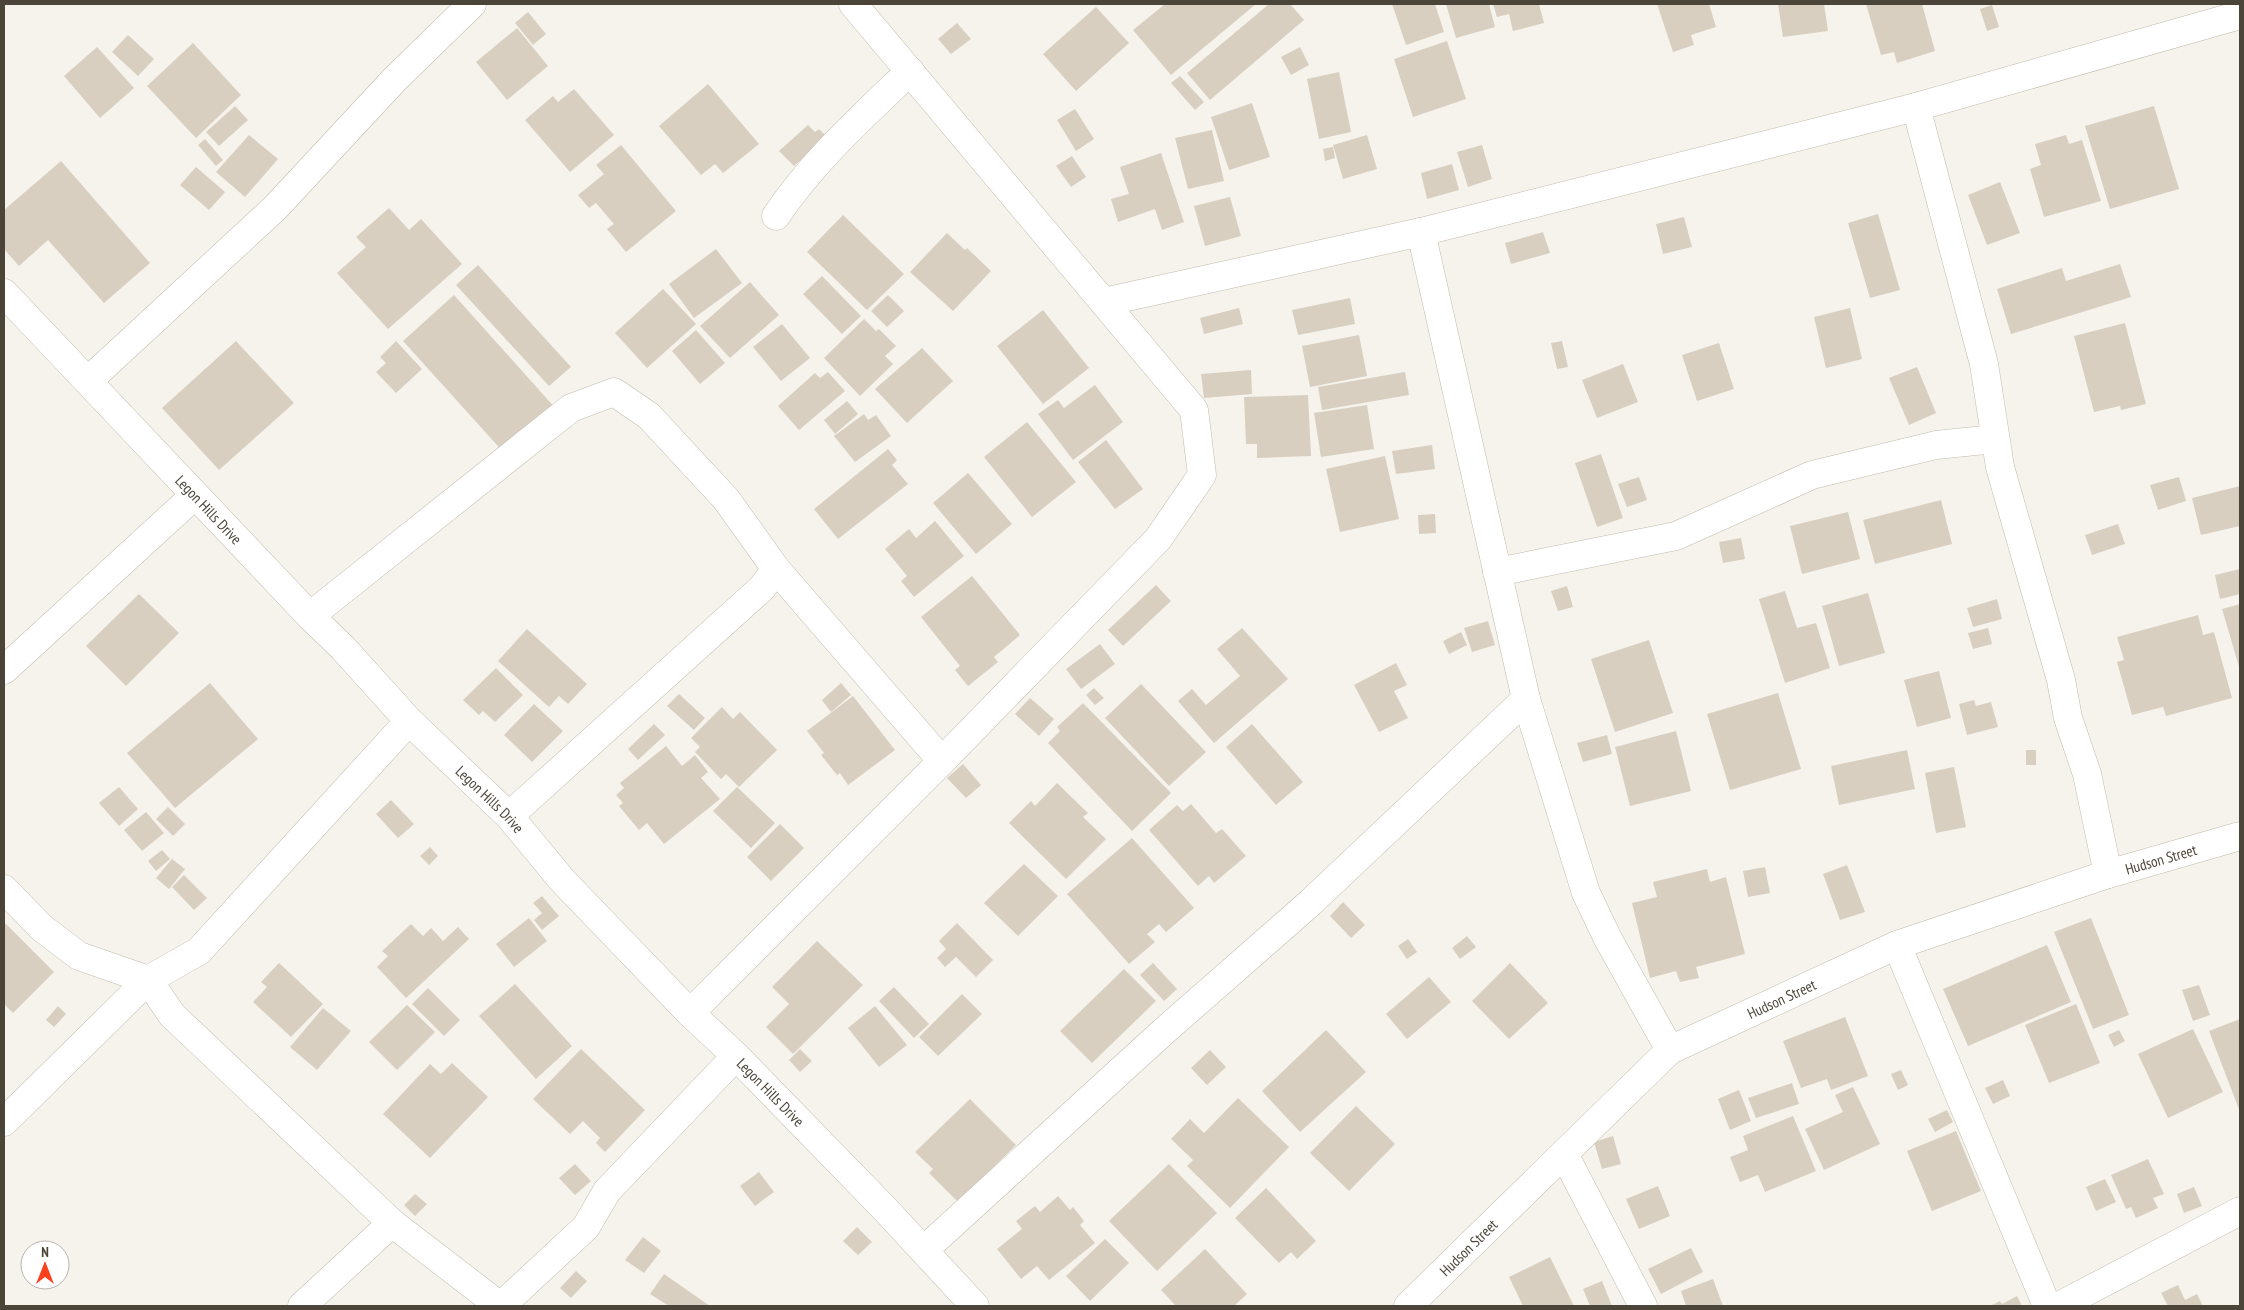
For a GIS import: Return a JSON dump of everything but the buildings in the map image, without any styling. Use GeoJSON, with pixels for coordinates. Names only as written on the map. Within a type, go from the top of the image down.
{"type":"FeatureCollection","features":[{"type":"Feature","properties":{"kind":"street"},"geometry":{"type":"LineString","coordinates":[[88,382],[275,208],[395,79],[472,4]]}},
{"type":"Feature","properties":{"kind":"street"},"geometry":{"type":"LineString","coordinates":[[690,1013],[942,761],[1158,539],[1202,475],[1194,410],[853,4]]}},
{"type":"Feature","properties":{"kind":"street"},"geometry":{"type":"LineString","coordinates":[[1104,302],[1421,232],[1916,107],[2240,15]]}},
{"type":"Feature","properties":{"kind":"street"},"geometry":{"type":"LineString","coordinates":[[776,216],[797,184],[845,133],[910,71]]}},
{"type":"Feature","properties":{"kind":"street"},"geometry":{"type":"LineString","coordinates":[[1916,107],[1984,364],[2000,467],[2061,680],[2068,718],[2088,774],[2108,874]]}},
{"type":"Feature","properties":{"kind":"street"},"geometry":{"type":"LineString","coordinates":[[1421,232],[1526,699],[1586,893],[1608,939],[1670,1050]]}},
{"type":"Feature","properties":{"kind":"street","name":"Legon Hills Drive"},"geometry":{"type":"LineString","coordinates":[[4,293],[310,616],[343,648],[410,721],[510,816],[562,880],[690,1013],[736,1056],[924,1250],[975,1306]]}},
{"type":"Feature","properties":{"kind":"street"},"geometry":{"type":"LineString","coordinates":[[310,616],[571,408],[614,392],[649,416],[726,499],[776,569],[942,761]]}},
{"type":"Feature","properties":{"kind":"street"},"geometry":{"type":"LineString","coordinates":[[1497,572],[1676,536],[1812,476],[1936,445],[1996,439]]}},
{"type":"Feature","properties":{"kind":"street"},"geometry":{"type":"LineString","coordinates":[[4,670],[195,495]]}},
{"type":"Feature","properties":{"kind":"street"},"geometry":{"type":"LineString","coordinates":[[510,816],[762,588],[776,569]]}},
{"type":"Feature","properties":{"kind":"street"},"geometry":{"type":"LineString","coordinates":[[924,1250],[1163,1032],[1310,903],[1526,699]]}},
{"type":"Feature","properties":{"kind":"street"},"geometry":{"type":"LineString","coordinates":[[4,1122],[148,980],[199,951],[410,721]]}},
{"type":"Feature","properties":{"kind":"street","name":"Hudson Street"},"geometry":{"type":"LineString","coordinates":[[1408,1306],[1670,1050],[1896,945],[2108,874],[2240,836]]}},
{"type":"Feature","properties":{"kind":"street"},"geometry":{"type":"LineString","coordinates":[[4,889],[42,928],[79,956],[148,980],[172,1015],[392,1223],[500,1306],[586,1227],[607,1191],[736,1056]]}},
{"type":"Feature","properties":{"kind":"street"},"geometry":{"type":"LineString","coordinates":[[1896,945],[2047,1306]]}},
{"type":"Feature","properties":{"kind":"street"},"geometry":{"type":"LineString","coordinates":[[1564,1154],[1643,1306]]}},
{"type":"Feature","properties":{"kind":"street"},"geometry":{"type":"LineString","coordinates":[[2060,1306],[2240,1211]]}},
{"type":"Feature","properties":{"kind":"street"},"geometry":{"type":"LineString","coordinates":[[302,1306],[392,1223]]}}]}
